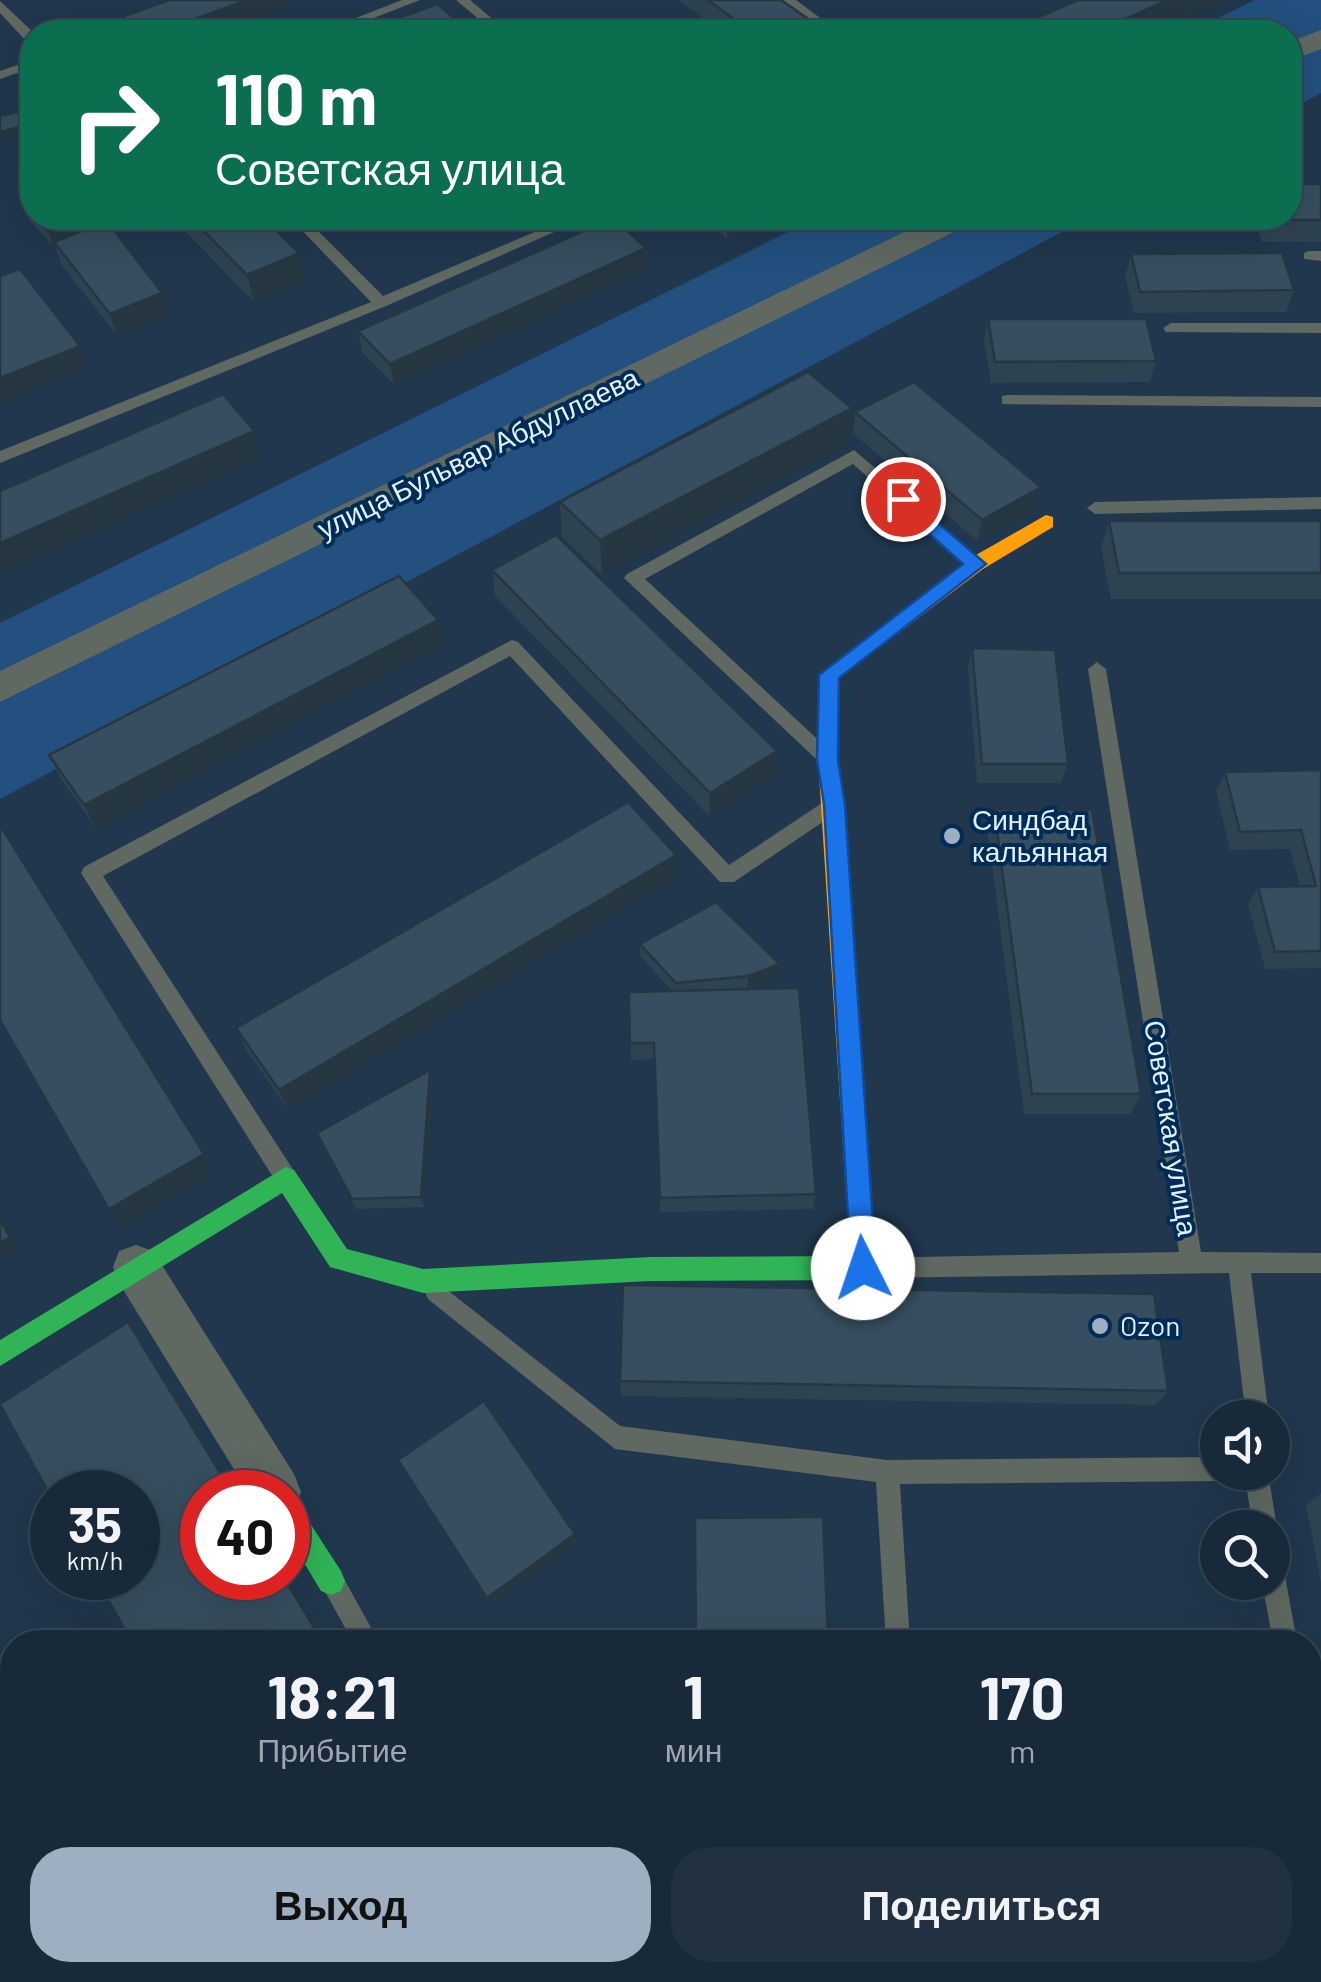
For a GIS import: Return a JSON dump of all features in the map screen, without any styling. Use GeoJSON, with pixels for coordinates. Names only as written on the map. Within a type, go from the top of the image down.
{"type":"FeatureCollection","features":[{"type":"Feature","properties":{"kind":"street","name":"улица Бульвар Абдуллаева"},"geometry":{"type":"LineString","coordinates":[[0,688],[932,230]]}},
{"type":"Feature","properties":{"kind":"street"},"geometry":{"type":"LineString","coordinates":[[863,1268],[828,760],[829,675],[976,564],[1046,522]]}},
{"type":"Feature","properties":{"kind":"street"},"geometry":{"type":"LineString","coordinates":[[0,1354],[286,1178]]}},
{"type":"Feature","properties":{"kind":"street","name":"Советская улица"},"geometry":{"type":"LineString","coordinates":[[286,1178],[339,1259],[423,1281],[650,1268],[863,1268]]}},
{"type":"Feature","properties":{"kind":"street"},"geometry":{"type":"LineString","coordinates":[[136,1267],[262,1470]]}},
{"type":"Feature","properties":{"kind":"street"},"geometry":{"type":"LineString","coordinates":[[310,1548],[331,1582]]}},
{"type":"Feature","properties":{"kind":"lane"},"geometry":{"type":"LineString","coordinates":[[359,20],[414,0]]}},
{"type":"Feature","properties":{"kind":"lane"},"geometry":{"type":"LineString","coordinates":[[462,0],[486,20]]}},
{"type":"Feature","properties":{"kind":"lane"},"geometry":{"type":"LineString","coordinates":[[788,0],[816,20]]}},
{"type":"Feature","properties":{"kind":"lane"},"geometry":{"type":"LineString","coordinates":[[0,4],[20,26]]}},
{"type":"Feature","properties":{"kind":"lane"},"geometry":{"type":"LineString","coordinates":[[310,230],[381,303]]}},
{"type":"Feature","properties":{"kind":"lane"},"geometry":{"type":"LineString","coordinates":[[0,458],[551,230]]}},
{"type":"Feature","properties":{"kind":"lane"},"geometry":{"type":"LineString","coordinates":[[1172,328],[1321,328]]}},
{"type":"Feature","properties":{"kind":"lane"},"geometry":{"type":"LineString","coordinates":[[1008,400],[1321,402]]}},
{"type":"Feature","properties":{"kind":"lane"},"geometry":{"type":"LineString","coordinates":[[828,760],[633,578],[854,456],[976,564]]}},
{"type":"Feature","properties":{"kind":"lane"},"geometry":{"type":"LineString","coordinates":[[1094,508],[1321,503]]}},
{"type":"Feature","properties":{"kind":"lane"},"geometry":{"type":"LineString","coordinates":[[286,1178],[91,874],[512,647],[647,805],[727,876],[834,804]]}},
{"type":"Feature","properties":{"kind":"lane","name":"Советская улица"},"geometry":{"type":"LineString","coordinates":[[863,1268],[1192,1262],[1098,669]]}},
{"type":"Feature","properties":{"kind":"lane"},"geometry":{"type":"LineString","coordinates":[[1192,1262],[1321,1263]]}},
{"type":"Feature","properties":{"kind":"lane"},"geometry":{"type":"LineString","coordinates":[[1240,1263],[1256,1400]]}},
{"type":"Feature","properties":{"kind":"lane"},"geometry":{"type":"LineString","coordinates":[[423,1281],[615,1438],[887,1472],[1200,1470]]}},
{"type":"Feature","properties":{"kind":"lane"},"geometry":{"type":"LineString","coordinates":[[887,1472],[897,1630]]}},
{"type":"Feature","properties":{"kind":"lane"},"geometry":{"type":"LineString","coordinates":[[331,1582],[360,1630]]}},
{"type":"Feature","properties":{"kind":"lane"},"geometry":{"type":"LineString","coordinates":[[1277,1600],[1283,1630]]}},
{"type":"Feature","properties":{"kind":"shaded area"},"geometry":{"type":"Polygon","coordinates":[[[1255,0],[1321,0],[1321,93],[1302,103],[1302,20],[1214,20],[1255,0]]]}},
{"type":"Feature","properties":{"kind":"shaded area"},"geometry":{"type":"Polygon","coordinates":[[[792,230],[1066,230],[0,799],[0,623],[792,230]]]}},
{"type":"Feature","properties":{"kind":"building"},"geometry":{"type":"Polygon","coordinates":[[[169,0],[247,0],[192,20],[127,20],[124,16],[169,0]]]}},
{"type":"Feature","properties":{"kind":"building"},"geometry":{"type":"Polygon","coordinates":[[[708,0],[781,0],[810,20],[735,20],[708,0]]]}},
{"type":"Feature","properties":{"kind":"building"},"geometry":{"type":"Polygon","coordinates":[[[1078,0],[1168,0],[1123,20],[1032,20],[1078,0]]]}},
{"type":"Feature","properties":{"kind":"building"},"geometry":{"type":"Polygon","coordinates":[[[437,4],[456,20],[393,20],[437,4]]]}},
{"type":"Feature","properties":{"kind":"building"},"geometry":{"type":"Polygon","coordinates":[[[18,112],[20,127],[0,132],[0,116],[18,112]]]}},
{"type":"Feature","properties":{"kind":"building"},"geometry":{"type":"Polygon","coordinates":[[[1302,184],[1321,184],[1321,220],[1302,220],[1302,184]]]}},
{"type":"Feature","properties":{"kind":"building"},"geometry":{"type":"Polygon","coordinates":[[[84,230],[114,230],[162,293],[110,314],[54,242],[84,230]]]}},
{"type":"Feature","properties":{"kind":"building"},"geometry":{"type":"Polygon","coordinates":[[[203,230],[276,230],[299,253],[247,275],[203,230]]]}},
{"type":"Feature","properties":{"kind":"building"},"geometry":{"type":"Polygon","coordinates":[[[586,230],[626,230],[646,248],[390,364],[358,331],[586,230]]]}},
{"type":"Feature","properties":{"kind":"building"},"geometry":{"type":"Polygon","coordinates":[[[1282,253],[1294,290],[1140,292],[1131,254],[1282,253]]]}},
{"type":"Feature","properties":{"kind":"building"},"geometry":{"type":"Polygon","coordinates":[[[20,269],[80,346],[0,378],[0,276],[20,269]]]}},
{"type":"Feature","properties":{"kind":"building"},"geometry":{"type":"Polygon","coordinates":[[[988,319],[1146,319],[1156,361],[995,362],[988,319]]]}},
{"type":"Feature","properties":{"kind":"building"},"geometry":{"type":"Polygon","coordinates":[[[808,372],[852,408],[600,540],[560,502],[808,372]]]}},
{"type":"Feature","properties":{"kind":"building"},"geometry":{"type":"Polygon","coordinates":[[[914,382],[1041,487],[982,520],[855,412],[914,382]]]}},
{"type":"Feature","properties":{"kind":"building"},"geometry":{"type":"Polygon","coordinates":[[[223,394],[254,431],[0,543],[0,491],[223,394]]]}},
{"type":"Feature","properties":{"kind":"building"},"geometry":{"type":"Polygon","coordinates":[[[1109,521],[1321,521],[1321,573],[1119,573],[1109,521]]]}},
{"type":"Feature","properties":{"kind":"building"},"geometry":{"type":"Polygon","coordinates":[[[556,535],[777,751],[710,793],[492,570],[556,535]]]}},
{"type":"Feature","properties":{"kind":"building"},"geometry":{"type":"Polygon","coordinates":[[[399,576],[438,620],[84,805],[49,755],[399,576]]]}},
{"type":"Feature","properties":{"kind":"building"},"geometry":{"type":"Polygon","coordinates":[[[972,648],[1055,650],[1068,764],[982,764],[972,648]]]}},
{"type":"Feature","properties":{"kind":"building"},"geometry":{"type":"Polygon","coordinates":[[[1321,770],[1321,951],[1275,952],[1258,887],[1316,886],[1301,830],[1240,832],[1225,772],[1321,770]]]}},
{"type":"Feature","properties":{"kind":"building"},"geometry":{"type":"Polygon","coordinates":[[[628,802],[676,855],[279,1090],[236,1028],[628,802]]]}},
{"type":"Feature","properties":{"kind":"building"},"geometry":{"type":"Polygon","coordinates":[[[994,809],[1092,810],[1141,1094],[1032,1094],[994,809]]]}},
{"type":"Feature","properties":{"kind":"building"},"geometry":{"type":"Polygon","coordinates":[[[0,825],[204,1154],[109,1209],[0,1020],[0,825]]]}},
{"type":"Feature","properties":{"kind":"building"},"geometry":{"type":"Polygon","coordinates":[[[716,902],[780,964],[748,976],[676,983],[640,944],[716,902]]]}},
{"type":"Feature","properties":{"kind":"building"},"geometry":{"type":"Polygon","coordinates":[[[799,988],[816,1194],[660,1198],[654,1043],[630,1043],[629,992],[799,988]]]}},
{"type":"Feature","properties":{"kind":"building"},"geometry":{"type":"Polygon","coordinates":[[[430,1070],[421,1197],[352,1199],[317,1133],[430,1070]]]}},
{"type":"Feature","properties":{"kind":"building"},"geometry":{"type":"Polygon","coordinates":[[[0,1220],[10,1237],[0,1243],[0,1220]]]}},
{"type":"Feature","properties":{"kind":"building"},"geometry":{"type":"Polygon","coordinates":[[[623,1285],[1154,1294],[1168,1391],[620,1381],[623,1285]]]}},
{"type":"Feature","properties":{"kind":"building"},"geometry":{"type":"Polygon","coordinates":[[[128,1322],[219,1470],[180,1470],[180,1600],[297,1600],[316,1630],[125,1630],[108,1600],[160,1600],[160,1470],[36,1470],[0,1404],[128,1322]]]}},
{"type":"Feature","properties":{"kind":"building"},"geometry":{"type":"Polygon","coordinates":[[[484,1401],[575,1534],[487,1598],[398,1460],[484,1401]]]}},
{"type":"Feature","properties":{"kind":"building"},"geometry":{"type":"Polygon","coordinates":[[[823,1517],[828,1630],[696,1630],[695,1518],[823,1517]]]}},
{"type":"Feature","properties":{"kind":"traffic: fast"},"geometry":{"type":"LineString","coordinates":[[0,1354],[286,1178],[339,1259],[423,1281],[650,1269],[863,1268],[852,1100]]}},
{"type":"Feature","properties":{"kind":"traffic: fast"},"geometry":{"type":"LineString","coordinates":[[310,1547],[331,1581]]}},
{"type":"Feature","properties":{"kind":"traffic: slow"},"geometry":{"type":"LineString","coordinates":[[852,1100],[828,759],[829,675],[976,564],[1046,522]]}},
{"type":"Feature","properties":{"kind":"place","name":"Синдбад кальянная"},"geometry":{"type":"Point","coordinates":[952,836]}},
{"type":"Feature","properties":{"kind":"place","name":"Ozon"},"geometry":{"type":"Point","coordinates":[1100,1326]}},
{"type":"Feature","properties":{"kind":"route"},"geometry":{"type":"LineString","coordinates":[[863,1268],[828,760],[829,675],[976,564],[903,499]]}}]}
